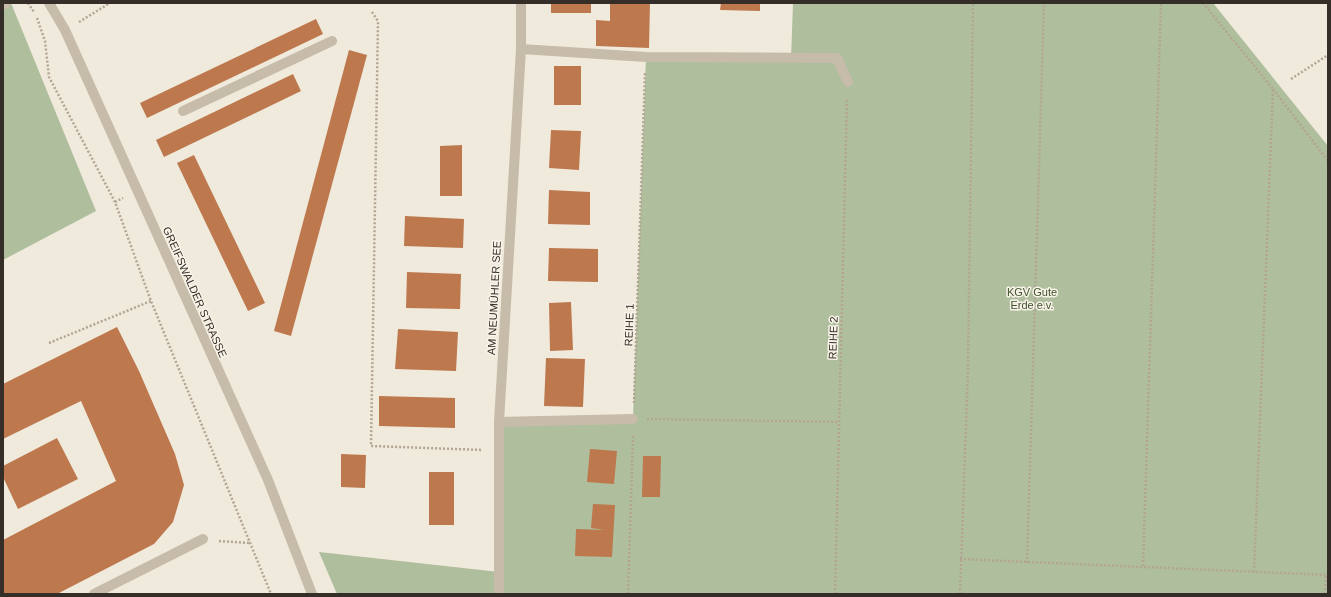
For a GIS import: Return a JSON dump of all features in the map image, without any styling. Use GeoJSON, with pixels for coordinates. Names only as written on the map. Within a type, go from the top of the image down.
{"type":"FeatureCollection","features":[{"type":"Feature","properties":{"kind":"street","name":"GREIFSWALDER STRASSE"},"geometry":{"type":"LineString","coordinates":[[49,3],[65,30],[268,480],[312,594]]}},
{"type":"Feature","properties":{"kind":"street","name":"AM NEUMÜHLER SEE"},"geometry":{"type":"LineString","coordinates":[[499,594],[499,422],[521,49],[521,3]]}},
{"type":"Feature","properties":{"kind":"street"},"geometry":{"type":"LineString","coordinates":[[183,111],[332,41]]}},
{"type":"Feature","properties":{"kind":"street"},"geometry":{"type":"LineString","coordinates":[[521,49],[646,57],[837,58],[848,82]]}},
{"type":"Feature","properties":{"kind":"street"},"geometry":{"type":"LineString","coordinates":[[499,422],[634,419]]}},
{"type":"Feature","properties":{"kind":"street"},"geometry":{"type":"LineString","coordinates":[[94,594],[203,539]]}},
{"type":"Feature","properties":{"kind":"path"},"geometry":{"type":"LineString","coordinates":[[28,3],[37,18],[45,41],[49,77],[115,202],[151,301],[271,594]]}},
{"type":"Feature","properties":{"kind":"path"},"geometry":{"type":"LineString","coordinates":[[65,30],[110,3]]}},
{"type":"Feature","properties":{"kind":"path"},"geometry":{"type":"LineString","coordinates":[[960,594],[960,559],[968,368],[973,3]]}},
{"type":"Feature","properties":{"kind":"path"},"geometry":{"type":"LineString","coordinates":[[1027,563],[1044,3]]}},
{"type":"Feature","properties":{"kind":"path"},"geometry":{"type":"LineString","coordinates":[[1143,566],[1161,3]]}},
{"type":"Feature","properties":{"kind":"path"},"geometry":{"type":"LineString","coordinates":[[1203,3],[1273,89],[1328,161]]}},
{"type":"Feature","properties":{"kind":"path"},"geometry":{"type":"LineString","coordinates":[[372,12],[378,21],[371,446],[499,450]]}},
{"type":"Feature","properties":{"kind":"path"},"geometry":{"type":"LineString","coordinates":[[1291,79],[1328,55]]}},
{"type":"Feature","properties":{"kind":"path","name":"REIHE 1"},"geometry":{"type":"LineString","coordinates":[[628,594],[646,57]]}},
{"type":"Feature","properties":{"kind":"path","name":"REIHE 2"},"geometry":{"type":"LineString","coordinates":[[835,594],[848,82]]}},
{"type":"Feature","properties":{"kind":"path"},"geometry":{"type":"LineString","coordinates":[[1254,572],[1273,89]]}},
{"type":"Feature","properties":{"kind":"path"},"geometry":{"type":"LineString","coordinates":[[49,343],[151,301]]}},
{"type":"Feature","properties":{"kind":"path"},"geometry":{"type":"LineString","coordinates":[[634,419],[839,422]]}},
{"type":"Feature","properties":{"kind":"path"},"geometry":{"type":"LineString","coordinates":[[203,539],[250,543]]}},
{"type":"Feature","properties":{"kind":"path"},"geometry":{"type":"LineString","coordinates":[[960,559],[1327,575],[1325,594]]}},
{"type":"Feature","properties":{"kind":"green space"},"geometry":{"type":"Polygon","coordinates":[[[11,3],[96,211],[3,260],[3,7],[11,3]]]}},
{"type":"Feature","properties":{"kind":"green space","name":"KGV Gute Erde e.v."},"geometry":{"type":"Polygon","coordinates":[[[793,3],[1213,3],[1328,146],[1328,594],[337,594],[319,552],[499,572],[499,422],[633,419],[646,57],[791,59],[793,3]]]}},
{"type":"Feature","properties":{"kind":"building"},"geometry":{"type":"Polygon","coordinates":[[[551,3],[591,3],[591,13],[551,13],[551,3]]]}},
{"type":"Feature","properties":{"kind":"building"},"geometry":{"type":"Polygon","coordinates":[[[610,3],[650,3],[649,48],[596,46],[596,20],[610,21],[610,3]]]}},
{"type":"Feature","properties":{"kind":"building"},"geometry":{"type":"Polygon","coordinates":[[[721,3],[760,3],[760,11],[720,10],[721,3]]]}},
{"type":"Feature","properties":{"kind":"building"},"geometry":{"type":"Polygon","coordinates":[[[316,19],[323,34],[147,118],[140,103],[316,19]]]}},
{"type":"Feature","properties":{"kind":"building"},"geometry":{"type":"Polygon","coordinates":[[[349,50],[367,55],[291,336],[274,331],[349,50]]]}},
{"type":"Feature","properties":{"kind":"building"},"geometry":{"type":"Polygon","coordinates":[[[554,66],[581,66],[581,105],[554,105],[554,66]]]}},
{"type":"Feature","properties":{"kind":"building"},"geometry":{"type":"Polygon","coordinates":[[[293,74],[301,91],[164,157],[156,140],[293,74]]]}},
{"type":"Feature","properties":{"kind":"building"},"geometry":{"type":"Polygon","coordinates":[[[551,130],[581,131],[579,170],[549,168],[551,130]]]}},
{"type":"Feature","properties":{"kind":"building"},"geometry":{"type":"Polygon","coordinates":[[[462,145],[462,196],[440,196],[440,146],[462,145]]]}},
{"type":"Feature","properties":{"kind":"building"},"geometry":{"type":"Polygon","coordinates":[[[194,155],[265,303],[248,311],[177,163],[194,155]]]}},
{"type":"Feature","properties":{"kind":"building"},"geometry":{"type":"Polygon","coordinates":[[[549,190],[590,192],[590,225],[548,224],[549,190]]]}},
{"type":"Feature","properties":{"kind":"building"},"geometry":{"type":"Polygon","coordinates":[[[405,216],[464,219],[463,248],[404,246],[405,216]]]}},
{"type":"Feature","properties":{"kind":"building"},"geometry":{"type":"Polygon","coordinates":[[[549,248],[598,249],[598,282],[548,281],[549,248]]]}},
{"type":"Feature","properties":{"kind":"building"},"geometry":{"type":"Polygon","coordinates":[[[407,272],[461,274],[460,309],[406,308],[407,272]]]}},
{"type":"Feature","properties":{"kind":"building"},"geometry":{"type":"Polygon","coordinates":[[[571,302],[573,350],[550,351],[549,303],[571,302]]]}},
{"type":"Feature","properties":{"kind":"building"},"geometry":{"type":"Polygon","coordinates":[[[117,327],[139,371],[175,454],[184,485],[173,522],[154,544],[57,594],[3,594],[3,540],[116,481],[81,401],[3,439],[3,384],[117,327]]]}},
{"type":"Feature","properties":{"kind":"building"},"geometry":{"type":"Polygon","coordinates":[[[398,329],[458,332],[456,371],[395,369],[398,329]]]}},
{"type":"Feature","properties":{"kind":"building"},"geometry":{"type":"Polygon","coordinates":[[[546,358],[585,359],[583,407],[544,406],[546,358]]]}},
{"type":"Feature","properties":{"kind":"building"},"geometry":{"type":"Polygon","coordinates":[[[379,396],[455,398],[455,428],[379,426],[379,396]]]}},
{"type":"Feature","properties":{"kind":"building"},"geometry":{"type":"Polygon","coordinates":[[[57,438],[78,479],[18,509],[3,477],[3,466],[57,438]]]}},
{"type":"Feature","properties":{"kind":"building"},"geometry":{"type":"Polygon","coordinates":[[[590,449],[617,451],[614,484],[587,482],[590,449]]]}},
{"type":"Feature","properties":{"kind":"building"},"geometry":{"type":"Polygon","coordinates":[[[341,454],[366,455],[365,488],[341,487],[341,454]]]}},
{"type":"Feature","properties":{"kind":"building"},"geometry":{"type":"Polygon","coordinates":[[[643,456],[661,456],[660,497],[642,497],[643,456]]]}},
{"type":"Feature","properties":{"kind":"building"},"geometry":{"type":"Polygon","coordinates":[[[429,472],[454,472],[454,525],[429,525],[429,472]]]}},
{"type":"Feature","properties":{"kind":"building"},"geometry":{"type":"Polygon","coordinates":[[[593,504],[615,505],[612,557],[575,556],[576,529],[604,530],[591,528],[593,504]]]}}]}
